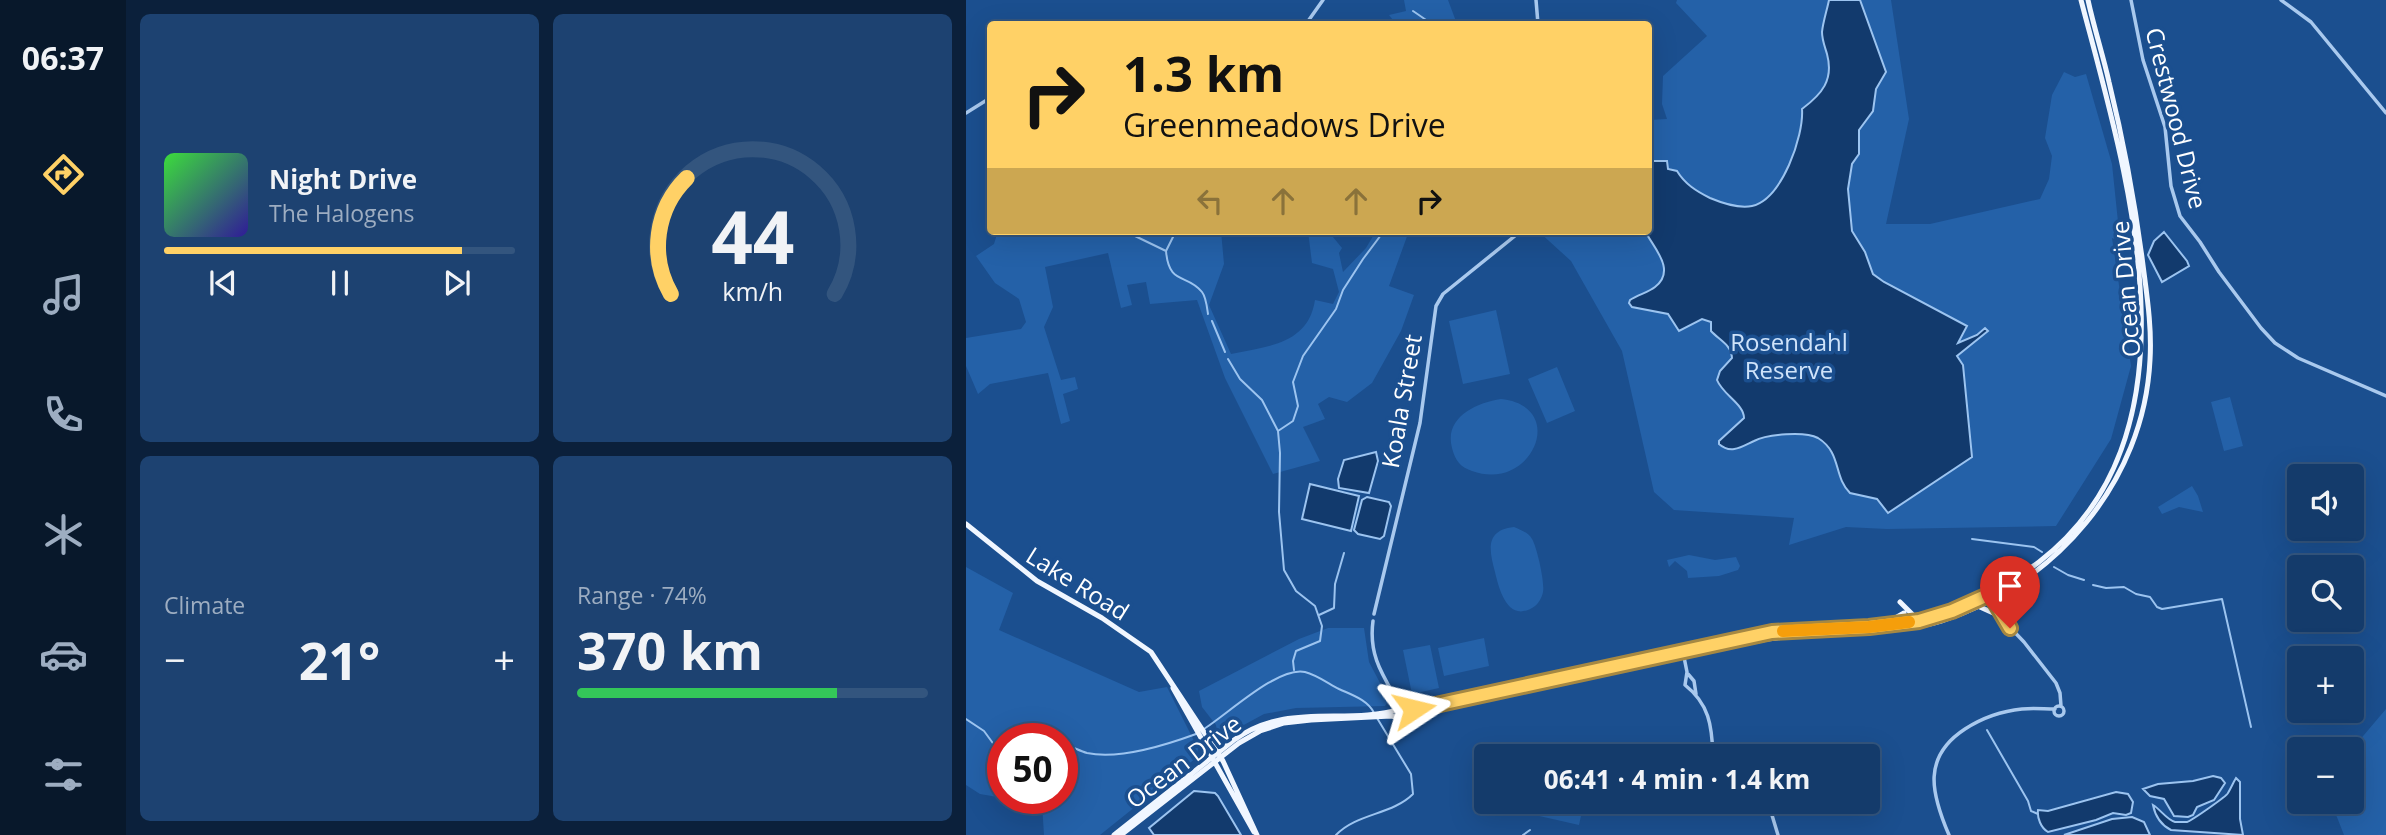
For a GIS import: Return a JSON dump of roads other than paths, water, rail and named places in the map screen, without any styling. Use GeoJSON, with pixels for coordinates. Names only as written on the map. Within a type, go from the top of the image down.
{"type":"FeatureCollection","features":[{"type":"Feature","properties":{"kind":"main road","name":"Ocean Drive"},"geometry":{"type":"LineString","coordinates":[[1411,706],[1424,708],[1683,654],[1786,637],[1881,632],[1938,622],[1978,606],[2060,544],[2101,492],[2113,471],[2136,401],[2141,367],[2142,323],[2134,226],[2116,131],[2081,0]]}},
{"type":"Feature","properties":{"kind":"main road","name":"Ocean Drive"},"geometry":{"type":"LineString","coordinates":[[1414,717],[1424,712],[1772,632],[1908,626],[2015,587],[2032,577],[2081,530],[2100,504],[2121,467],[2133,438],[2142,412],[2149,369],[2150,331],[2134,202],[2109,81],[2088,0]]}},
{"type":"Feature","properties":{"kind":"main road"},"geometry":{"type":"LineString","coordinates":[[2141,367],[2149,369]]}},
{"type":"Feature","properties":{"kind":"main road","name":"Lake Road"},"geometry":{"type":"LineString","coordinates":[[966,524],[1037,581],[1102,618],[1151,652],[1217,757],[1257,835]]}},
{"type":"Feature","properties":{"kind":"main road"},"geometry":{"type":"LineString","coordinates":[[1999,609],[2015,587]]}},
{"type":"Feature","properties":{"kind":"main road"},"geometry":{"type":"LineString","coordinates":[[1900,602],[1919,621]]}},
{"type":"Feature","properties":{"kind":"main road"},"geometry":{"type":"LineString","coordinates":[[1978,606],[2004,620]]}},
{"type":"Feature","properties":{"kind":"main road"},"geometry":{"type":"LineString","coordinates":[[1882,626],[1904,613]]}},
{"type":"Feature","properties":{"kind":"main road"},"geometry":{"type":"LineString","coordinates":[[1411,706],[1415,710],[1414,717],[1411,720],[1404,719],[1401,709],[1411,706]]}},
{"type":"Feature","properties":{"kind":"main road","name":"Ocean Drive"},"geometry":{"type":"LineString","coordinates":[[1381,715],[1401,709]]}},
{"type":"Feature","properties":{"kind":"main road","name":"Ocean Drive"},"geometry":{"type":"LineString","coordinates":[[1114,835],[1232,745],[1254,734],[1284,723],[1366,715],[1404,719]]}},
{"type":"Feature","properties":{"kind":"main road"},"geometry":{"type":"LineString","coordinates":[[1205,738],[1232,745],[1225,771],[1201,769],[1205,755],[1205,738]]}},
{"type":"Feature","properties":{"kind":"main road","name":"Ocean Drive"},"geometry":{"type":"LineString","coordinates":[[1121,835],[1201,769]]}},
{"type":"Feature","properties":{"kind":"street"},"geometry":{"type":"LineString","coordinates":[[1308,21],[1323,0]]}},
{"type":"Feature","properties":{"kind":"street"},"geometry":{"type":"LineString","coordinates":[[1536,0],[1538,21]]}},
{"type":"Feature","properties":{"kind":"street","name":"Crestwood Drive"},"geometry":{"type":"LineString","coordinates":[[2131,0],[2143,60],[2165,128],[2171,186],[2180,216],[2219,272],[2275,343],[2298,358],[2386,396]]}},
{"type":"Feature","properties":{"kind":"street"},"geometry":{"type":"LineString","coordinates":[[2281,0],[2311,22],[2386,113]]}},
{"type":"Feature","properties":{"kind":"street"},"geometry":{"type":"LineString","coordinates":[[966,113],[987,100]]}},
{"type":"Feature","properties":{"kind":"street","name":"Koala Street"},"geometry":{"type":"LineString","coordinates":[[1391,688],[1372,652],[1373,621],[1369,617],[1374,614],[1420,423],[1436,306],[1443,295],[1516,235]]}},
{"type":"Feature","properties":{"kind":"street"},"geometry":{"type":"LineString","coordinates":[[1991,597],[2004,620]]}},
{"type":"Feature","properties":{"kind":"street"},"geometry":{"type":"LineString","coordinates":[[1949,835],[1939,809],[1934,779],[1938,756],[1947,743],[1972,724],[1996,715],[2030,708],[2057,708],[2060,701],[2056,683],[2004,620],[1991,597]]}},
{"type":"Feature","properties":{"kind":"street"},"geometry":{"type":"LineString","coordinates":[[1683,654],[1689,679],[1694,682],[1692,687],[1711,722],[1712,744]]}},
{"type":"Feature","properties":{"kind":"street"},"geometry":{"type":"LineString","coordinates":[[1689,679],[1685,685],[1692,687]]}},
{"type":"Feature","properties":{"kind":"street"},"geometry":{"type":"LineString","coordinates":[[1391,688],[1411,706]]}},
{"type":"Feature","properties":{"kind":"street"},"geometry":{"type":"LineString","coordinates":[[1391,688],[1401,709]]}},
{"type":"Feature","properties":{"kind":"street"},"geometry":{"type":"LineString","coordinates":[[1772,814],[1778,835]]}},
{"type":"Feature","properties":{"kind":"waterway"},"geometry":{"type":"LineString","coordinates":[[1413,11],[1428,21]]}},
{"type":"Feature","properties":{"kind":"waterway"},"geometry":{"type":"LineString","coordinates":[[1132,235],[1166,251],[1171,270],[1202,292],[1208,314]]}},
{"type":"Feature","properties":{"kind":"waterway"},"geometry":{"type":"LineString","coordinates":[[1166,251],[1174,235]]}},
{"type":"Feature","properties":{"kind":"waterway"},"geometry":{"type":"LineString","coordinates":[[1278,431],[1293,421],[1298,406],[1293,382],[1303,356],[1336,309],[1343,290],[1381,235]]}},
{"type":"Feature","properties":{"kind":"waterway"},"geometry":{"type":"LineString","coordinates":[[1212,321],[1225,352]]}},
{"type":"Feature","properties":{"kind":"waterway"},"geometry":{"type":"LineString","coordinates":[[1228,359],[1240,379],[1262,400],[1278,431],[1279,512],[1284,570],[1296,591],[1315,606],[1322,626],[1320,641],[1296,651],[1294,670]]}},
{"type":"Feature","properties":{"kind":"waterway"},"geometry":{"type":"LineString","coordinates":[[1972,539],[2034,547],[2042,552]]}},
{"type":"Feature","properties":{"kind":"waterway"},"geometry":{"type":"LineString","coordinates":[[1319,615],[1334,608],[1335,584],[1344,553]]}},
{"type":"Feature","properties":{"kind":"waterway"},"geometry":{"type":"LineString","coordinates":[[2054,567],[2084,580]]}},
{"type":"Feature","properties":{"kind":"waterway"},"geometry":{"type":"LineString","coordinates":[[2093,585],[2106,588],[2124,587],[2136,594],[2150,597],[2157,607],[2162,609],[2222,599],[2251,727]]}},
{"type":"Feature","properties":{"kind":"waterway"},"geometry":{"type":"LineString","coordinates":[[1204,729],[1268,683],[1294,672],[1305,672],[1318,677],[1364,701],[1374,713]]}},
{"type":"Feature","properties":{"kind":"waterway"},"geometry":{"type":"LineString","coordinates":[[1336,835],[1354,822],[1395,806],[1413,794],[1411,774],[1377,718]]}},
{"type":"Feature","properties":{"kind":"waterway"},"geometry":{"type":"LineString","coordinates":[[966,719],[987,735]]}},
{"type":"Feature","properties":{"kind":"waterway"},"geometry":{"type":"LineString","coordinates":[[1987,730],[2028,801],[2031,811],[2038,814]]}},
{"type":"Feature","properties":{"kind":"waterway"},"geometry":{"type":"LineString","coordinates":[[1078,750],[1113,755],[1157,747],[1196,734]]}},
{"type":"Feature","properties":{"kind":"waterway"},"geometry":{"type":"LineString","coordinates":[[1523,835],[1530,830]]}},
{"type":"Feature","properties":{"kind":"park label","name":"Rosendahl Reserve"},"geometry":{"type":"Point","coordinates":[1789,355]}}]}
